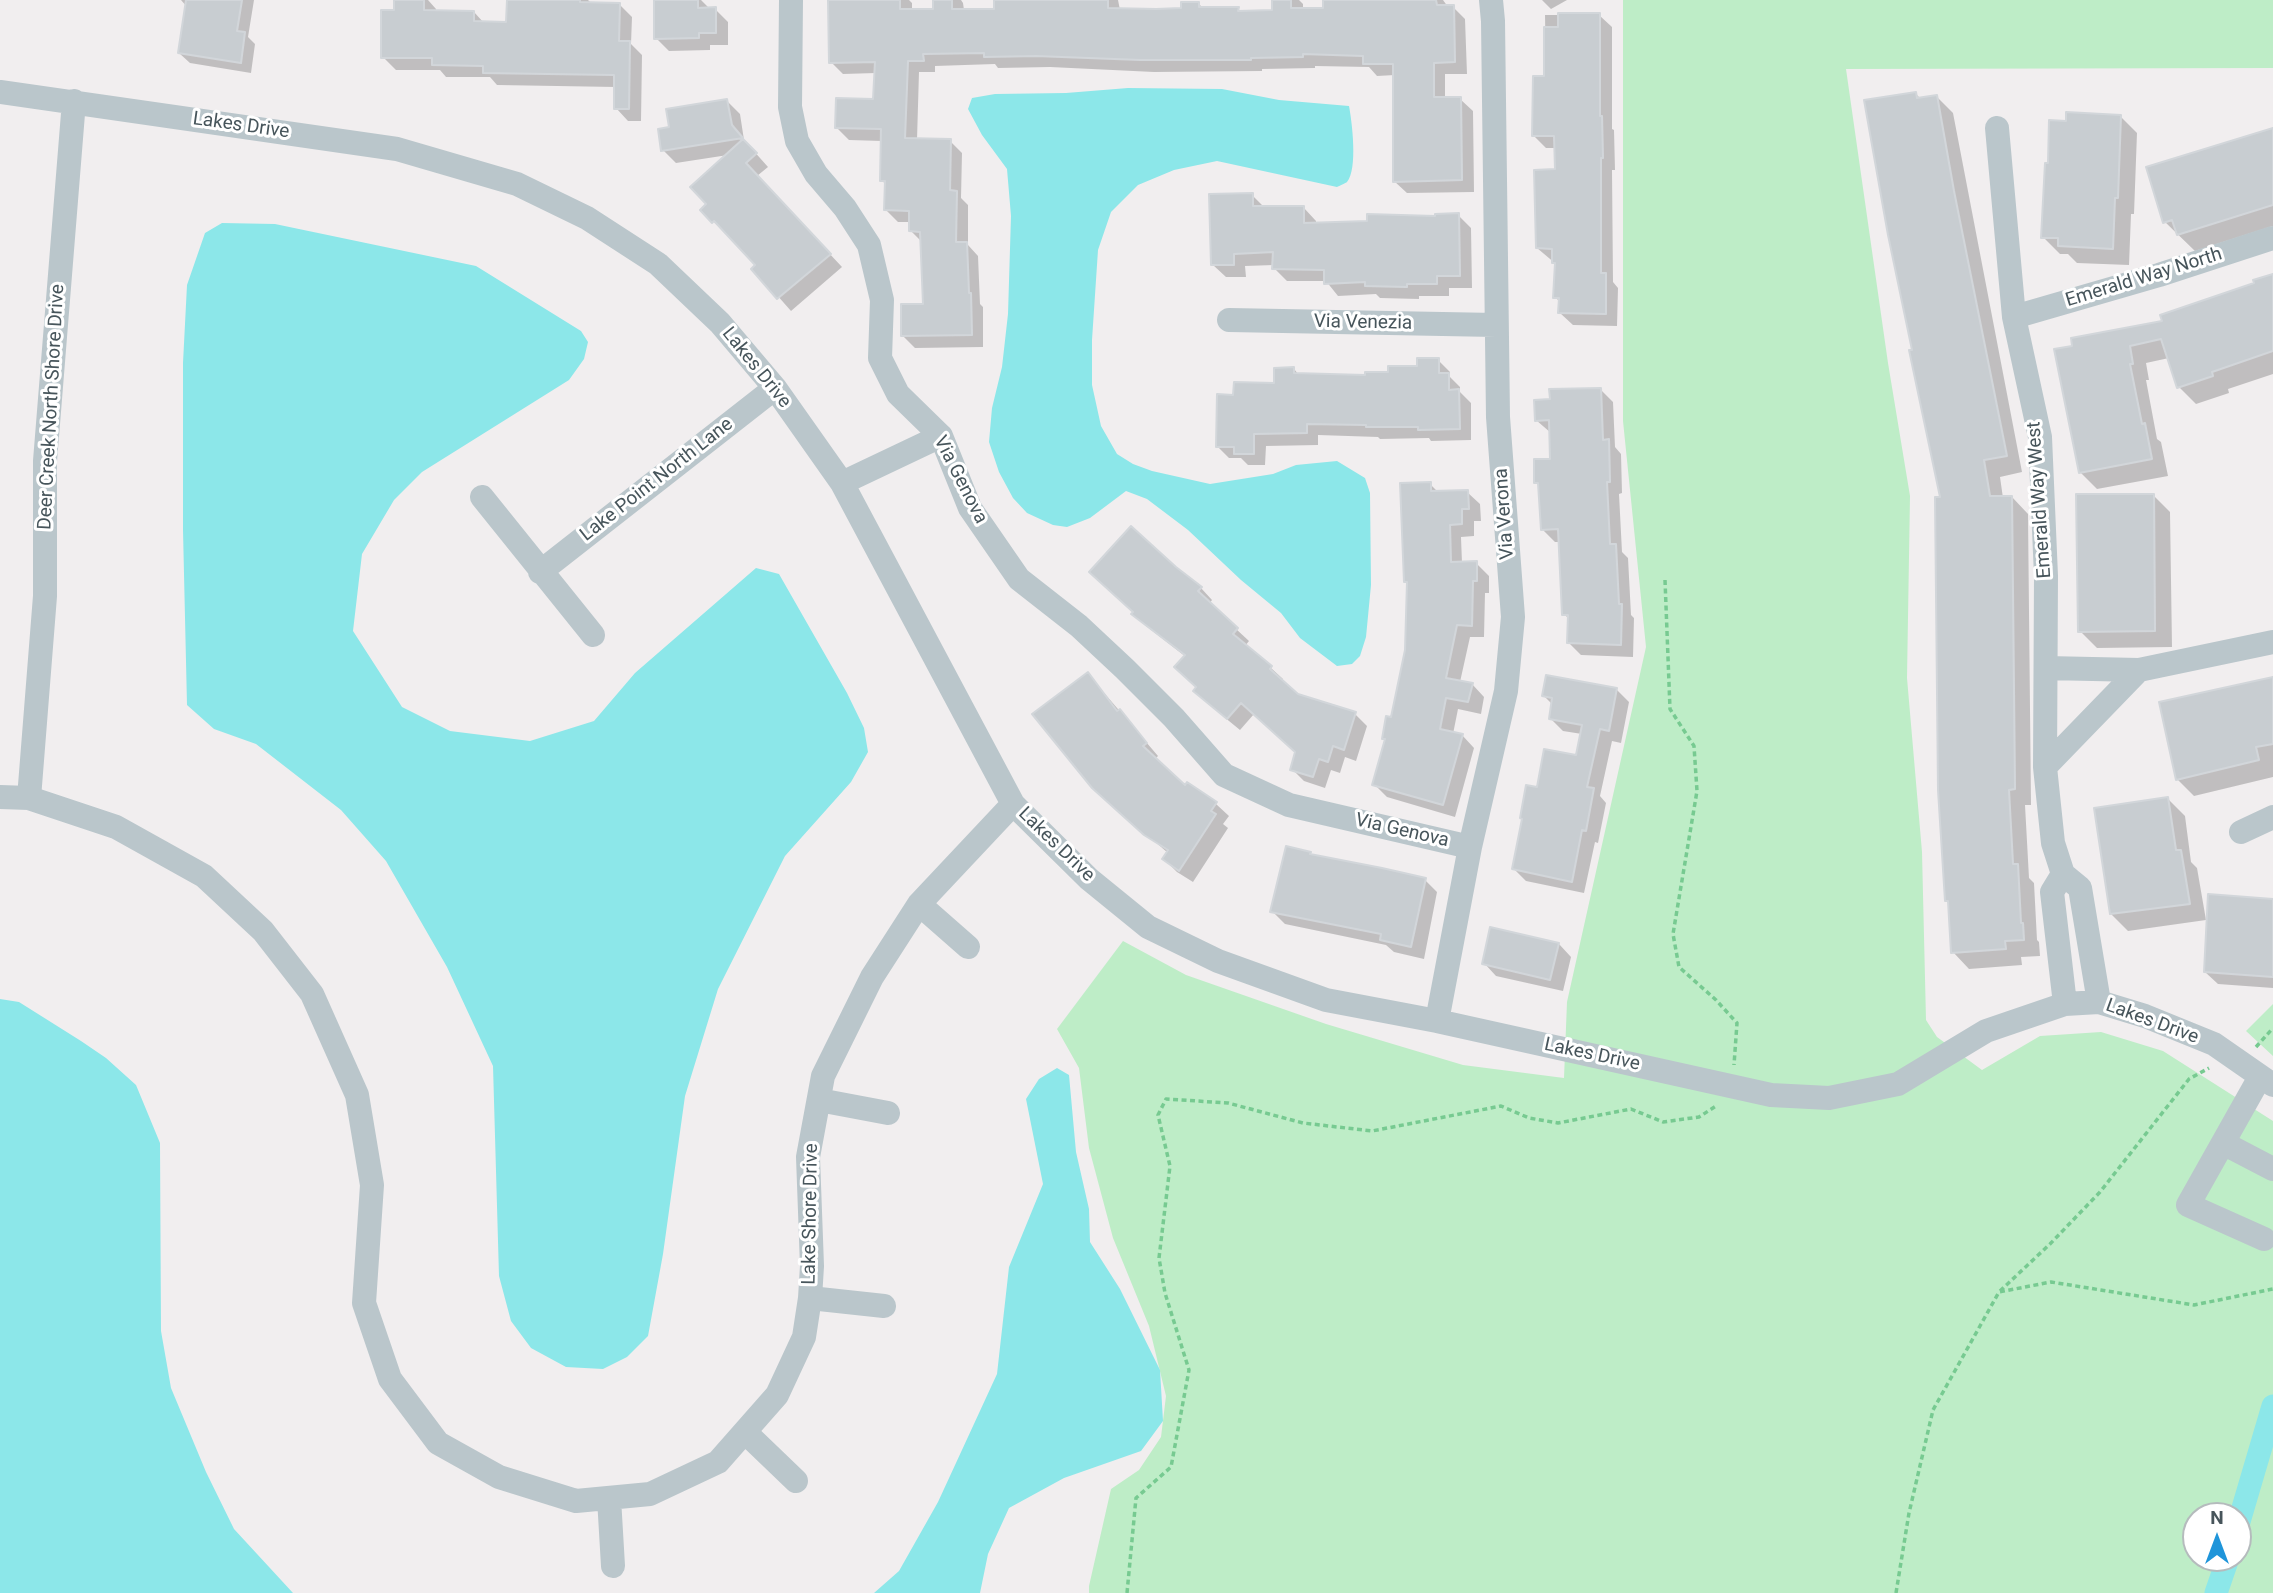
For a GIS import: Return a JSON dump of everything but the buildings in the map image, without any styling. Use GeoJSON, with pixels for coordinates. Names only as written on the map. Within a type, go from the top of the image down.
{"type":"FeatureCollection","features":[{"type":"Feature","properties":{"kind":"street","name":"Via Genova"},"geometry":{"type":"LineString","coordinates":[[790,0],[790,107],[797,141],[816,174],[845,208],[869,245],[882,300],[880,358],[898,394],[941,436],[970,508],[1019,579],[1079,626],[1125,669],[1224,775],[1289,805],[1470,847]]}},
{"type":"Feature","properties":{"kind":"street","name":"Via Verona"},"geometry":{"type":"LineString","coordinates":[[1437,1021],[1470,847],[1506,691],[1513,617],[1498,417],[1491,0]]}},
{"type":"Feature","properties":{"kind":"street","name":"Lakes Drive"},"geometry":{"type":"LineString","coordinates":[[0,92],[397,149],[517,184],[587,218],[658,264],[720,323],[775,388],[842,483],[1013,804],[1089,879],[1148,926],[1218,961],[1326,1000],[1437,1021],[1771,1095],[1829,1098],[1898,1084],[1986,1031],[2065,1004],[2099,1002],[2156,1020],[2214,1044],[2267,1081]]}},
{"type":"Feature","properties":{"kind":"street","name":"Deer Creek North Shore Drive"},"geometry":{"type":"LineString","coordinates":[[29,798],[46,596],[46,461],[74,101]]}},
{"type":"Feature","properties":{"kind":"street","name":"Emerald Way West"},"geometry":{"type":"LineString","coordinates":[[1997,128],[2014,317],[2040,437],[2046,576],[2045,767],[2053,843],[2063,874],[2080,888],[2099,1002]]}},
{"type":"Feature","properties":{"kind":"street","name":"Emerald Way North"},"geometry":{"type":"LineString","coordinates":[[2014,317],[2159,275],[2273,238]]}},
{"type":"Feature","properties":{"kind":"street","name":"Via Venezia"},"geometry":{"type":"LineString","coordinates":[[1229,320],[1496,325]]}},
{"type":"Feature","properties":{"kind":"street","name":"Lake Point North Lane"},"geometry":{"type":"LineString","coordinates":[[540,572],[775,388]]}},
{"type":"Feature","properties":{"kind":"street"},"geometry":{"type":"LineString","coordinates":[[842,483],[941,436]]}},
{"type":"Feature","properties":{"kind":"street"},"geometry":{"type":"LineString","coordinates":[[482,497],[593,635]]}},
{"type":"Feature","properties":{"kind":"street"},"geometry":{"type":"LineString","coordinates":[[2046,668],[2139,670],[2273,642]]}},
{"type":"Feature","properties":{"kind":"street"},"geometry":{"type":"LineString","coordinates":[[2045,767],[2139,670]]}},
{"type":"Feature","properties":{"kind":"street","name":"Lake Shore Drive"},"geometry":{"type":"LineString","coordinates":[[0,797],[29,798],[116,827],[204,876],[263,931],[312,994],[357,1095],[372,1185],[364,1303],[390,1379],[438,1443],[499,1477],[576,1502],[650,1494],[718,1462],[777,1395],[804,1336],[810,1298],[812,1266],[808,1157],[823,1076],[872,977],[919,904],[1013,804]]}},
{"type":"Feature","properties":{"kind":"street"},"geometry":{"type":"LineString","coordinates":[[2241,832],[2273,817]]}},
{"type":"Feature","properties":{"kind":"street"},"geometry":{"type":"LineString","coordinates":[[2063,874],[2052,892],[2065,1004]]}},
{"type":"Feature","properties":{"kind":"street"},"geometry":{"type":"LineString","coordinates":[[919,904],[968,947]]}},
{"type":"Feature","properties":{"kind":"street"},"geometry":{"type":"LineString","coordinates":[[2264,1239],[2188,1205],[2223,1143],[2267,1081]]}},
{"type":"Feature","properties":{"kind":"street"},"geometry":{"type":"LineString","coordinates":[[818,1100],[888,1113]]}},
{"type":"Feature","properties":{"kind":"street"},"geometry":{"type":"LineString","coordinates":[[2223,1143],[2273,1169]]}},
{"type":"Feature","properties":{"kind":"street"},"geometry":{"type":"LineString","coordinates":[[810,1298],[884,1306]]}},
{"type":"Feature","properties":{"kind":"street"},"geometry":{"type":"LineString","coordinates":[[745,1432],[796,1481]]}},
{"type":"Feature","properties":{"kind":"street"},"geometry":{"type":"LineString","coordinates":[[609,1498],[613,1566]]}},
{"type":"Feature","properties":{"kind":"path"},"geometry":{"type":"LineString","coordinates":[[1127,1593],[1136,1498],[1171,1467],[1189,1370],[1165,1293],[1159,1258],[1171,1166],[1158,1115],[1166,1099],[1228,1103],[1303,1122],[1372,1131],[1500,1106],[1529,1118],[1558,1123],[1631,1110],[1663,1122],[1699,1116],[1723,1102],[1726,1084],[1735,1061],[1737,1023],[1679,967],[1673,934],[1697,791],[1694,746],[1670,709],[1665,580]]}},
{"type":"Feature","properties":{"kind":"path"},"geometry":{"type":"LineString","coordinates":[[1896,1593],[1909,1513],[1933,1410],[1999,1292],[2100,1192],[2189,1079],[2219,1062],[2250,1055],[2273,1028]]}},
{"type":"Feature","properties":{"kind":"path"},"geometry":{"type":"LineString","coordinates":[[1999,1292],[2051,1283],[2194,1305],[2273,1289]]}},
{"type":"Feature","properties":{"kind":"green space"},"geometry":{"type":"Polygon","coordinates":[[[1623,0],[2273,0],[2273,68],[1846,69],[1910,496],[1907,678],[1922,852],[1926,1020],[1937,1037],[1982,1070],[2040,1036],[2101,1032],[2163,1051],[2273,1121],[2273,1593],[1089,1593],[1111,1489],[1139,1470],[1161,1437],[1166,1396],[1149,1326],[1113,1238],[1089,1148],[1079,1068],[1057,1029],[1123,941],[1186,975],[1326,1024],[1463,1065],[1564,1078],[1567,1002],[1646,647],[1623,421],[1623,0]]]}},
{"type":"Feature","properties":{"kind":"green space"},"geometry":{"type":"Polygon","coordinates":[[[2273,1004],[2273,1056],[2246,1031],[2273,1004]]]}},
{"type":"Feature","properties":{"kind":"water"},"geometry":{"type":"Polygon","coordinates":[[[1128,88],[1222,89],[1279,100],[1349,106],[1352,123],[1352,167],[1347,182],[1337,187],[1217,161],[1174,170],[1138,185],[1111,212],[1098,250],[1092,385],[1101,426],[1117,454],[1152,471],[1210,484],[1273,474],[1296,465],[1337,461],[1365,478],[1370,493],[1371,585],[1366,637],[1360,656],[1352,664],[1337,666],[1300,638],[1281,613],[1188,530],[1147,499],[1126,491],[1090,518],[1067,527],[1053,525],[1027,513],[1013,498],[999,472],[989,442],[1008,314],[1011,216],[1007,169],[982,135],[968,109],[972,98],[995,94],[1066,93],[1128,88]]]}},
{"type":"Feature","properties":{"kind":"water"},"geometry":{"type":"Polygon","coordinates":[[[222,223],[275,224],[476,266],[581,331],[588,342],[584,359],[569,380],[422,472],[394,500],[362,554],[353,631],[402,707],[450,731],[530,741],[594,721],[635,673],[756,568],[779,574],[864,728],[868,752],[851,782],[785,856],[718,989],[685,1096],[663,1254],[648,1336],[627,1357],[603,1369],[566,1367],[531,1348],[511,1321],[499,1276],[493,1066],[447,967],[386,861],[341,810],[256,744],[214,729],[187,705],[183,363],[187,285],[205,233],[222,223]]]}},
{"type":"Feature","properties":{"kind":"water"},"geometry":{"type":"Polygon","coordinates":[[[0,999],[19,1002],[81,1041],[106,1058],[136,1085],[160,1143],[161,1331],[171,1388],[206,1472],[234,1529],[293,1593],[0,1593],[0,999]]]}},
{"type":"Feature","properties":{"kind":"water"},"geometry":{"type":"Polygon","coordinates":[[[1057,1068],[1069,1075],[1076,1152],[1089,1209],[1090,1242],[1120,1289],[1160,1370],[1163,1421],[1141,1451],[1064,1478],[1009,1508],[988,1554],[980,1593],[874,1593],[899,1571],[938,1502],[997,1374],[1009,1267],[1043,1184],[1026,1099],[1039,1079],[1057,1068]]]}},
{"type":"Feature","properties":{"kind":"waterway"},"geometry":{"type":"LineString","coordinates":[[2245,1502],[2273,1406]]}},
{"type":"Feature","properties":{"kind":"waterway"},"geometry":{"type":"LineString","coordinates":[[2216,1593],[2223,1572]]}}]}
